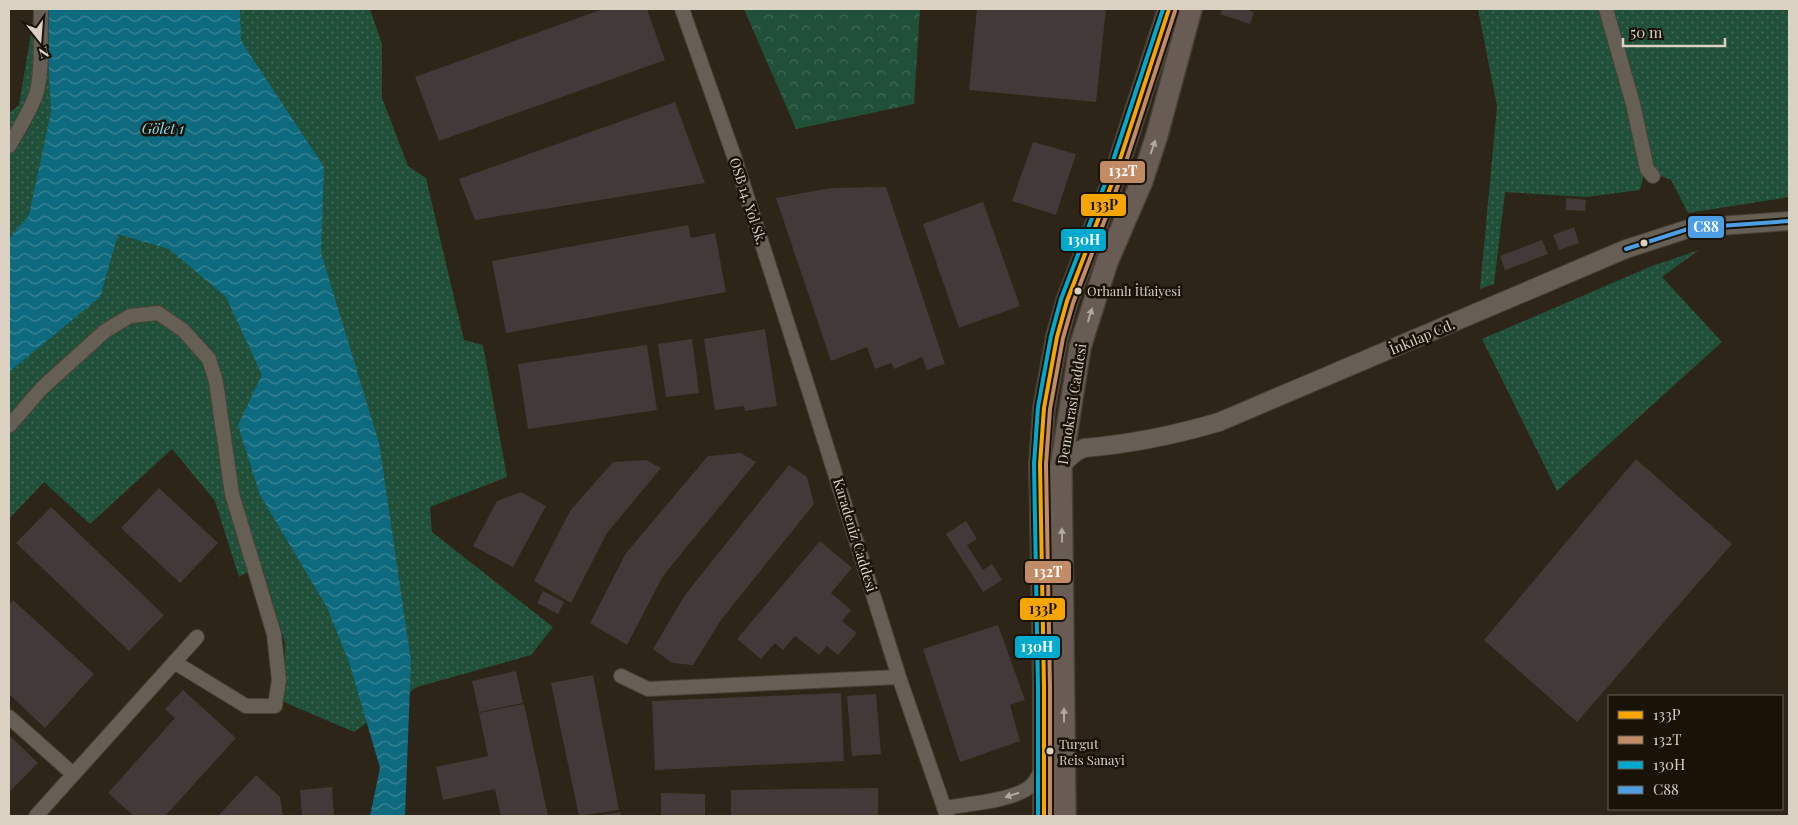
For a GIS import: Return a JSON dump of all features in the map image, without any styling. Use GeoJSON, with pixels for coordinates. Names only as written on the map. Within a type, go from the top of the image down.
{"type":"FeatureCollection","features":[{"type":"Feature","properties":{"kind":"main road","name":"Demokrasi Caddesi"},"geometry":{"type":"LineString","coordinates":[[1044,816],[1040,464],[1044,408],[1057,337],[1067,301],[1100,214],[1169,9]]}},
{"type":"Feature","properties":{"kind":"main road","name":"Demokrasi Caddesi"},"geometry":{"type":"LineString","coordinates":[[1065,816],[1062,467],[1069,414],[1080,347],[1107,262],[1134,200],[1157,134],[1190,9]]}},
{"type":"Feature","properties":{"kind":"main road"},"geometry":{"type":"LineString","coordinates":[[1100,214],[1134,200]]}},
{"type":"Feature","properties":{"kind":"main road"},"geometry":{"type":"LineString","coordinates":[[1044,408],[1052,417],[1057,427],[1060,438],[1062,467]]}},
{"type":"Feature","properties":{"kind":"street"},"geometry":{"type":"LineString","coordinates":[[9,146],[37,92],[41,9]]}},
{"type":"Feature","properties":{"kind":"street","name":"OSB 14. Yol Sk."},"geometry":{"type":"LineString","coordinates":[[682,9],[735,159],[810,394]]}},
{"type":"Feature","properties":{"kind":"street"},"geometry":{"type":"LineString","coordinates":[[1606,9],[1633,104],[1647,169],[1653,176]]}},
{"type":"Feature","properties":{"kind":"street","name":"İnkılap Cd."},"geometry":{"type":"LineString","coordinates":[[1062,467],[1067,458],[1084,448],[1148,440],[1220,422],[1626,249],[1691,228],[1789,221]]}},
{"type":"Feature","properties":{"kind":"street"},"geometry":{"type":"LineString","coordinates":[[9,426],[42,388],[105,331],[130,316],[158,313],[182,330],[209,359],[216,382],[232,494],[274,634],[279,680],[275,706],[246,706],[174,662]]}},
{"type":"Feature","properties":{"kind":"street","name":"Karadeniz Caddesi"},"geometry":{"type":"LineString","coordinates":[[810,394],[899,677],[945,812]]}},
{"type":"Feature","properties":{"kind":"street"},"geometry":{"type":"LineString","coordinates":[[1069,414],[1073,433],[1079,441],[1087,445],[1101,447]]}},
{"type":"Feature","properties":{"kind":"street"},"geometry":{"type":"LineString","coordinates":[[36,816],[197,637]]}},
{"type":"Feature","properties":{"kind":"street"},"geometry":{"type":"LineString","coordinates":[[620,676],[648,689],[899,677]]}},
{"type":"Feature","properties":{"kind":"street"},"geometry":{"type":"LineString","coordinates":[[9,717],[73,774]]}},
{"type":"Feature","properties":{"kind":"street"},"geometry":{"type":"LineString","coordinates":[[945,812],[1009,797],[1021,792],[1039,776],[1044,762]]}},
{"type":"Feature","properties":{"kind":"green space"},"geometry":{"type":"Polygon","coordinates":[[[35,9],[370,9],[382,44],[382,98],[408,166],[426,178],[464,340],[483,345],[507,477],[430,507],[432,532],[553,627],[531,655],[417,687],[354,732],[284,702],[285,643],[261,564],[239,577],[215,501],[172,449],[90,524],[44,482],[9,519],[9,113],[19,105],[35,9]]]}},
{"type":"Feature","properties":{"kind":"green space"},"geometry":{"type":"Polygon","coordinates":[[[744,9],[920,9],[914,104],[796,129],[744,9]]]}},
{"type":"Feature","properties":{"kind":"green space"},"geometry":{"type":"Polygon","coordinates":[[[1478,9],[1789,9],[1789,197],[1688,213],[1671,180],[1645,170],[1640,190],[1586,197],[1505,192],[1494,284],[1480,289],[1497,106],[1478,9]]]}},
{"type":"Feature","properties":{"kind":"green space"},"geometry":{"type":"Polygon","coordinates":[[[1699,250],[1662,277],[1722,342],[1557,491],[1482,339],[1652,266],[1699,250]]]}},
{"type":"Feature","properties":{"kind":"water","name":"Gölet 1"},"geometry":{"type":"Polygon","coordinates":[[[46,9],[240,9],[241,41],[324,167],[321,253],[379,443],[411,661],[405,816],[370,816],[380,768],[350,665],[327,607],[260,495],[238,425],[262,375],[226,297],[169,249],[118,234],[100,297],[9,372],[9,239],[29,215],[51,112],[46,9]]]}},
{"type":"Feature","properties":{"kind":"building"},"geometry":{"type":"Polygon","coordinates":[[[603,9],[647,9],[665,60],[439,141],[415,77],[603,9]]]}},
{"type":"Feature","properties":{"kind":"building"},"geometry":{"type":"Polygon","coordinates":[[[977,9],[1106,9],[1096,102],[969,90],[977,9]]]}},
{"type":"Feature","properties":{"kind":"building"},"geometry":{"type":"Polygon","coordinates":[[[1222,9],[1245,9],[1254,12],[1250,24],[1220,14],[1222,9]]]}},
{"type":"Feature","properties":{"kind":"building"},"geometry":{"type":"Polygon","coordinates":[[[675,102],[705,183],[475,220],[459,179],[675,102]]]}},
{"type":"Feature","properties":{"kind":"building"},"geometry":{"type":"Polygon","coordinates":[[[1033,142],[1076,154],[1056,215],[1012,201],[1033,142]]]}},
{"type":"Feature","properties":{"kind":"building"},"geometry":{"type":"Polygon","coordinates":[[[886,187],[945,364],[927,370],[922,357],[894,369],[891,363],[875,369],[867,347],[831,361],[776,198],[831,188],[886,187]]]}},
{"type":"Feature","properties":{"kind":"building"},"geometry":{"type":"Polygon","coordinates":[[[1566,198],[1586,200],[1585,211],[1566,210],[1566,198]]]}},
{"type":"Feature","properties":{"kind":"building"},"geometry":{"type":"Polygon","coordinates":[[[983,202],[1020,306],[959,328],[923,224],[983,202]]]}},
{"type":"Feature","properties":{"kind":"building"},"geometry":{"type":"Polygon","coordinates":[[[688,225],[691,238],[715,233],[726,292],[506,333],[492,261],[688,225]]]}},
{"type":"Feature","properties":{"kind":"building"},"geometry":{"type":"Polygon","coordinates":[[[1574,227],[1579,243],[1559,250],[1553,235],[1574,227]]]}},
{"type":"Feature","properties":{"kind":"building"},"geometry":{"type":"Polygon","coordinates":[[[1542,240],[1548,254],[1505,270],[1500,256],[1542,240]]]}},
{"type":"Feature","properties":{"kind":"building"},"geometry":{"type":"Polygon","coordinates":[[[765,329],[777,406],[745,411],[744,406],[715,410],[704,339],[765,329]]]}},
{"type":"Feature","properties":{"kind":"building"},"geometry":{"type":"Polygon","coordinates":[[[692,339],[699,393],[666,397],[658,344],[692,339]]]}},
{"type":"Feature","properties":{"kind":"building"},"geometry":{"type":"Polygon","coordinates":[[[647,345],[657,410],[528,429],[518,364],[647,345]]]}},
{"type":"Feature","properties":{"kind":"building"},"geometry":{"type":"Polygon","coordinates":[[[741,453],[756,462],[663,576],[627,645],[590,623],[626,553],[708,456],[741,453]]]}},
{"type":"Feature","properties":{"kind":"building"},"geometry":{"type":"Polygon","coordinates":[[[1636,459],[1732,544],[1577,722],[1484,640],[1636,459]]]}},
{"type":"Feature","properties":{"kind":"building"},"geometry":{"type":"Polygon","coordinates":[[[646,460],[661,468],[607,533],[571,603],[534,581],[570,511],[613,462],[646,460]]]}},
{"type":"Feature","properties":{"kind":"building"},"geometry":{"type":"Polygon","coordinates":[[[789,465],[807,477],[814,504],[721,620],[693,665],[672,663],[653,649],[685,595],[789,465]]]}},
{"type":"Feature","properties":{"kind":"building"},"geometry":{"type":"Polygon","coordinates":[[[159,488],[218,543],[180,583],[121,528],[159,488]]]}},
{"type":"Feature","properties":{"kind":"building"},"geometry":{"type":"Polygon","coordinates":[[[521,492],[546,506],[513,567],[473,546],[497,501],[521,492]]]}},
{"type":"Feature","properties":{"kind":"building"},"geometry":{"type":"Polygon","coordinates":[[[51,507],[164,615],[129,651],[16,543],[51,507]]]}},
{"type":"Feature","properties":{"kind":"building"},"geometry":{"type":"Polygon","coordinates":[[[966,521],[977,539],[967,545],[983,570],[992,564],[1002,580],[983,592],[946,534],[966,521]]]}},
{"type":"Feature","properties":{"kind":"building"},"geometry":{"type":"Polygon","coordinates":[[[820,541],[852,568],[831,593],[851,610],[842,621],[857,633],[838,655],[827,646],[819,655],[795,636],[783,650],[775,643],[761,659],[737,639],[820,541]]]}},
{"type":"Feature","properties":{"kind":"building"},"geometry":{"type":"Polygon","coordinates":[[[543,591],[564,602],[558,614],[537,603],[543,591]]]}},
{"type":"Feature","properties":{"kind":"building"},"geometry":{"type":"Polygon","coordinates":[[[13,600],[94,674],[45,728],[9,694],[9,605],[13,600]]]}},
{"type":"Feature","properties":{"kind":"building"},"geometry":{"type":"Polygon","coordinates":[[[998,625],[1025,700],[1010,705],[1020,741],[960,762],[923,649],[998,625]]]}},
{"type":"Feature","properties":{"kind":"building"},"geometry":{"type":"Polygon","coordinates":[[[516,671],[523,703],[479,712],[472,681],[516,671]]]}},
{"type":"Feature","properties":{"kind":"building"},"geometry":{"type":"Polygon","coordinates":[[[593,675],[619,810],[579,816],[551,683],[593,675]]]}},
{"type":"Feature","properties":{"kind":"building"},"geometry":{"type":"Polygon","coordinates":[[[183,690],[236,738],[165,816],[134,816],[108,793],[175,718],[165,709],[183,690]]]}},
{"type":"Feature","properties":{"kind":"building"},"geometry":{"type":"Polygon","coordinates":[[[841,693],[844,761],[655,770],[652,701],[841,693]]]}},
{"type":"Feature","properties":{"kind":"building"},"geometry":{"type":"Polygon","coordinates":[[[876,694],[881,754],[852,756],[847,696],[876,694]]]}},
{"type":"Feature","properties":{"kind":"building"},"geometry":{"type":"Polygon","coordinates":[[[524,704],[548,816],[501,816],[495,789],[443,800],[436,767],[488,756],[479,713],[524,704]]]}},
{"type":"Feature","properties":{"kind":"building"},"geometry":{"type":"Polygon","coordinates":[[[9,735],[38,763],[9,792],[9,735]]]}},
{"type":"Feature","properties":{"kind":"building"},"geometry":{"type":"Polygon","coordinates":[[[256,775],[280,797],[283,816],[218,816],[256,775]]]}},
{"type":"Feature","properties":{"kind":"building"},"geometry":{"type":"Polygon","coordinates":[[[332,787],[334,816],[302,816],[300,790],[332,787]]]}},
{"type":"Feature","properties":{"kind":"building"},"geometry":{"type":"Polygon","coordinates":[[[878,788],[878,816],[731,816],[731,790],[878,788]]]}},
{"type":"Feature","properties":{"kind":"building"},"geometry":{"type":"Polygon","coordinates":[[[661,793],[705,794],[705,816],[661,816],[661,793]]]}},
{"type":"Feature","properties":{"kind":"building"},"geometry":{"type":"Polygon","coordinates":[[[620,812],[621,816],[603,816],[603,815],[620,812]]]}},
{"type":"Feature","properties":{"kind":"transit line","name":"130H"},"geometry":{"type":"LineString","coordinates":[[1038,816],[1034,464],[1038,407],[1051,336],[1061,299],[1108,176],[1163,9]]}},
{"type":"Feature","properties":{"kind":"transit line","name":"133P"},"geometry":{"type":"LineString","coordinates":[[1044,816],[1040,464],[1044,408],[1057,337],[1067,301],[1114,178],[1169,9]]}},
{"type":"Feature","properties":{"kind":"transit line","name":"132T"},"geometry":{"type":"LineString","coordinates":[[1050,816],[1046,464],[1050,409],[1063,338],[1073,303],[1120,180],[1175,11]]}},
{"type":"Feature","properties":{"kind":"transit line","name":"C88"},"geometry":{"type":"LineString","coordinates":[[1626,249],[1691,228],[1789,221]]}},
{"type":"Feature","properties":{"kind":"place","name":"Orhanlı İtfaiyesi"},"geometry":{"type":"Point","coordinates":[1078,291]}},
{"type":"Feature","properties":{"kind":"place","name":"Turgut Reis Sanayi"},"geometry":{"type":"Point","coordinates":[1050,751]}}]}
